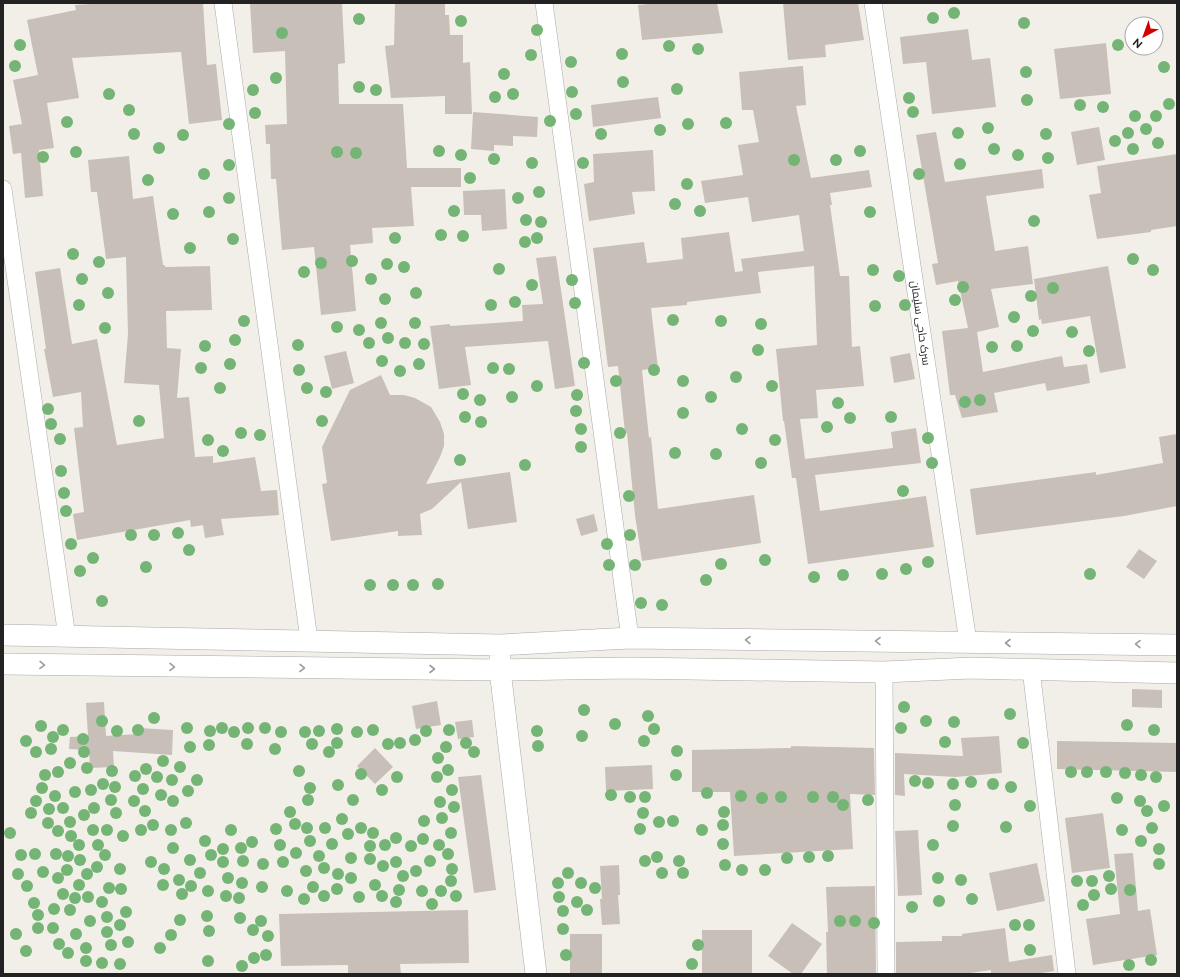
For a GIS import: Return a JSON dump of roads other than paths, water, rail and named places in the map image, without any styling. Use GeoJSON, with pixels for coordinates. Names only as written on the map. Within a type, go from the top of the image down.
{"type":"FeatureCollection","features":[{"type":"Feature","properties":{"kind":"street"},"geometry":{"type":"LineString","coordinates":[[223,3],[309,640]]}},
{"type":"Feature","properties":{"kind":"street"},"geometry":{"type":"LineString","coordinates":[[544,3],[630,638]]}},
{"type":"Feature","properties":{"kind":"street","name":"سرک حاجی سلیمان"},"geometry":{"type":"LineString","coordinates":[[874,3],[968,642]]}},
{"type":"Feature","properties":{"kind":"street"},"geometry":{"type":"LineString","coordinates":[[3,189],[67,637]]}},
{"type":"Feature","properties":{"kind":"street"},"geometry":{"type":"LineString","coordinates":[[3,635],[500,644],[630,638],[1177,645]]}},
{"type":"Feature","properties":{"kind":"street"},"geometry":{"type":"LineString","coordinates":[[500,644],[500,670],[536,974]]}},
{"type":"Feature","properties":{"kind":"street"},"geometry":{"type":"LineString","coordinates":[[3,664],[500,670],[628,668],[884,672],[971,668],[1177,673]]}},
{"type":"Feature","properties":{"kind":"street"},"geometry":{"type":"LineString","coordinates":[[1031,669],[1067,974]]}},
{"type":"Feature","properties":{"kind":"street"},"geometry":{"type":"LineString","coordinates":[[884,672],[886,974]]}}]}
